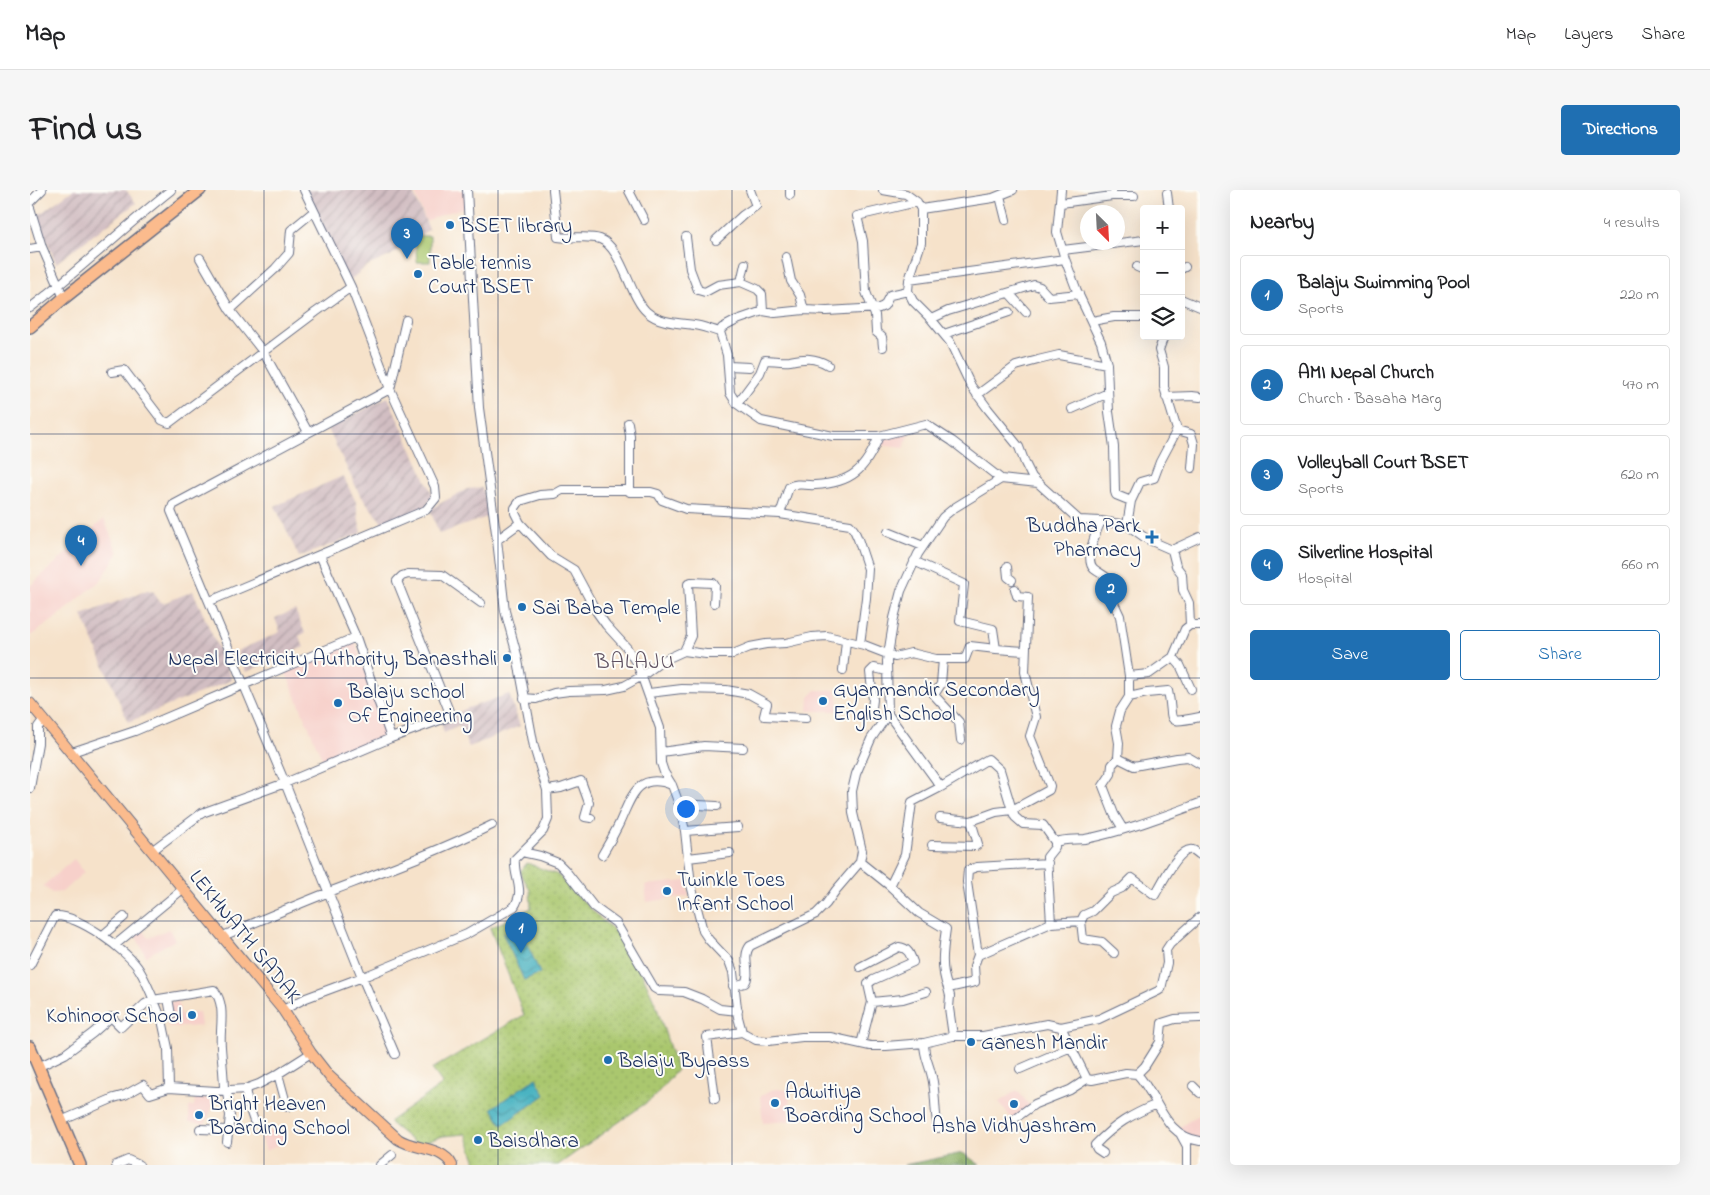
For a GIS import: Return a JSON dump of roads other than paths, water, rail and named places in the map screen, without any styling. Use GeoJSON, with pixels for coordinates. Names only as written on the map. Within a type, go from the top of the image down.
{"type":"FeatureCollection","features":[{"type":"Feature","properties":{"kind":"highway"},"geometry":{"type":"LineString","coordinates":[[30,328],[64,298],[200,190]]}},
{"type":"Feature","properties":{"kind":"highway"},"geometry":{"type":"LineString","coordinates":[[30,1047],[80,1165]]}},
{"type":"Feature","properties":{"kind":"main road","name":"LEKHNATH SADAK"},"geometry":{"type":"LineString","coordinates":[[30,703],[283,1010],[311,1053],[329,1076],[398,1139],[407,1145],[430,1148],[450,1161],[452,1165]]}},
{"type":"Feature","properties":{"kind":"street"},"geometry":{"type":"LineString","coordinates":[[30,202],[42,190]]}},
{"type":"Feature","properties":{"kind":"street"},"geometry":{"type":"LineString","coordinates":[[30,308],[171,190]]}},
{"type":"Feature","properties":{"kind":"street"},"geometry":{"type":"LineString","coordinates":[[210,601],[426,510],[436,498],[435,487],[390,389],[351,287],[304,190]]}},
{"type":"Feature","properties":{"kind":"street"},"geometry":{"type":"LineString","coordinates":[[283,1010],[306,998],[466,934],[514,907],[520,893],[514,867],[514,858],[547,825],[547,790],[534,747],[517,654],[505,611],[479,408],[467,190]]}},
{"type":"Feature","properties":{"kind":"street"},"geometry":{"type":"LineString","coordinates":[[553,190],[558,237],[601,239],[606,243],[617,259],[645,311],[663,320],[720,332]]}},
{"type":"Feature","properties":{"kind":"street"},"geometry":{"type":"LineString","coordinates":[[630,190],[644,220]]}},
{"type":"Feature","properties":{"kind":"street"},"geometry":{"type":"LineString","coordinates":[[716,240],[743,215],[756,206],[750,190]]}},
{"type":"Feature","properties":{"kind":"street"},"geometry":{"type":"LineString","coordinates":[[883,190],[906,192],[919,206],[921,243],[909,280],[908,291],[913,302],[931,319],[950,342],[971,386],[1019,447],[1032,477],[1079,520],[1127,525],[1147,539],[1172,550],[1200,537]]}},
{"type":"Feature","properties":{"kind":"street"},"geometry":{"type":"LineString","coordinates":[[883,347],[882,338],[876,332],[873,309],[866,292],[863,242],[858,216],[1013,190]]}},
{"type":"Feature","properties":{"kind":"street"},"geometry":{"type":"LineString","coordinates":[[1061,190],[1057,232],[1065,259],[1101,342],[1107,364],[1114,447],[1115,492],[1116,495],[1131,501]]}},
{"type":"Feature","properties":{"kind":"street"},"geometry":{"type":"LineString","coordinates":[[1167,193],[1168,205]]}},
{"type":"Feature","properties":{"kind":"street"},"geometry":{"type":"LineString","coordinates":[[995,194],[1006,220]]}},
{"type":"Feature","properties":{"kind":"street"},"geometry":{"type":"LineString","coordinates":[[1061,203],[1101,194],[1134,196]]}},
{"type":"Feature","properties":{"kind":"street"},"geometry":{"type":"LineString","coordinates":[[30,208],[42,247],[64,298]]}},
{"type":"Feature","properties":{"kind":"street"},"geometry":{"type":"LineString","coordinates":[[230,310],[275,269],[289,253],[291,230],[313,212]]}},
{"type":"Feature","properties":{"kind":"street"},"geometry":{"type":"LineString","coordinates":[[686,237],[690,269],[698,290],[705,292],[718,285],[741,282],[758,289],[762,294],[763,311]]}},
{"type":"Feature","properties":{"kind":"street"},"geometry":{"type":"LineString","coordinates":[[1063,250],[1140,240]]}},
{"type":"Feature","properties":{"kind":"street"},"geometry":{"type":"LineString","coordinates":[[30,250],[42,247]]}},
{"type":"Feature","properties":{"kind":"street"},"geometry":{"type":"LineString","coordinates":[[786,257],[791,281],[800,294],[804,310]]}},
{"type":"Feature","properties":{"kind":"street"},"geometry":{"type":"LineString","coordinates":[[200,258],[230,310],[264,352],[308,432]]}},
{"type":"Feature","properties":{"kind":"street"},"geometry":{"type":"LineString","coordinates":[[909,280],[1065,259]]}},
{"type":"Feature","properties":{"kind":"street"},"geometry":{"type":"LineString","coordinates":[[741,282],[746,264]]}},
{"type":"Feature","properties":{"kind":"street"},"geometry":{"type":"LineString","coordinates":[[931,319],[948,311],[1034,285],[1040,287],[1048,297],[1079,294]]}},
{"type":"Feature","properties":{"kind":"street"},"geometry":{"type":"LineString","coordinates":[[112,372],[124,370],[162,420],[169,423],[351,287]]}},
{"type":"Feature","properties":{"kind":"street"},"geometry":{"type":"LineString","coordinates":[[720,332],[722,328],[737,320],[763,311],[775,313],[804,310],[873,309],[884,306],[890,295],[908,291]]}},
{"type":"Feature","properties":{"kind":"street"},"geometry":{"type":"LineString","coordinates":[[1009,293],[1026,312]]}},
{"type":"Feature","properties":{"kind":"street"},"geometry":{"type":"LineString","coordinates":[[1185,301],[1200,307]]}},
{"type":"Feature","properties":{"kind":"street"},"geometry":{"type":"LineString","coordinates":[[944,334],[1009,312]]}},
{"type":"Feature","properties":{"kind":"street"},"geometry":{"type":"LineString","coordinates":[[1092,321],[1114,317],[1140,316]]}},
{"type":"Feature","properties":{"kind":"street"},"geometry":{"type":"LineString","coordinates":[[395,1054],[210,601],[171,511],[173,505],[390,389],[406,320]]}},
{"type":"Feature","properties":{"kind":"street"},"geometry":{"type":"LineString","coordinates":[[720,332],[729,366],[730,393],[737,404],[761,421],[833,436],[879,436],[926,424],[1001,478],[1038,483]]}},
{"type":"Feature","properties":{"kind":"street"},"geometry":{"type":"LineString","coordinates":[[1127,525],[1131,501],[1140,482],[1154,478],[1160,462],[1177,430],[1166,397],[1164,367],[1159,350],[1163,340]]}},
{"type":"Feature","properties":{"kind":"street"},"geometry":{"type":"LineString","coordinates":[[977,395],[1016,366],[1038,360],[1059,355],[1107,364]]}},
{"type":"Feature","properties":{"kind":"street"},"geometry":{"type":"LineString","coordinates":[[737,404],[760,373],[766,360],[789,361],[798,358],[810,359],[828,365]]}},
{"type":"Feature","properties":{"kind":"street"},"geometry":{"type":"LineString","coordinates":[[729,366],[749,366]]}},
{"type":"Feature","properties":{"kind":"street"},"geometry":{"type":"LineString","coordinates":[[1072,409],[1108,393]]}},
{"type":"Feature","properties":{"kind":"street"},"geometry":{"type":"LineString","coordinates":[[1166,397],[1200,397]]}},
{"type":"Feature","properties":{"kind":"street"},"geometry":{"type":"LineString","coordinates":[[628,423],[630,436],[630,492]]}},
{"type":"Feature","properties":{"kind":"street"},"geometry":{"type":"LineString","coordinates":[[1177,430],[1191,434],[1194,444],[1192,468]]}},
{"type":"Feature","properties":{"kind":"street"},"geometry":{"type":"LineString","coordinates":[[780,514],[789,487],[794,484],[816,485],[846,478],[860,471],[879,436]]}},
{"type":"Feature","properties":{"kind":"street"},"geometry":{"type":"LineString","coordinates":[[941,788],[888,714],[888,655],[894,618],[914,561],[943,517],[1001,478]]}},
{"type":"Feature","properties":{"kind":"street"},"geometry":{"type":"LineString","coordinates":[[742,1032],[733,986],[733,972],[729,961],[703,931],[691,885],[686,831],[679,804],[661,763],[660,728],[642,676],[627,648],[596,611],[574,570],[551,556],[520,523],[515,513],[515,508],[520,501],[530,497],[555,494],[562,490],[613,489],[630,492],[651,492],[658,494],[662,500],[686,509],[780,514],[845,524],[854,530],[868,569],[860,644]]}},
{"type":"Feature","properties":{"kind":"street"},"geometry":{"type":"LineString","coordinates":[[1101,521],[1089,554],[1090,563],[1094,569],[1106,576],[1112,584],[1112,599],[1120,616],[1129,676],[1128,698],[1120,711],[1116,726],[1118,758],[1112,765],[1112,774],[1103,786],[1122,829]]}},
{"type":"Feature","properties":{"kind":"street"},"geometry":{"type":"LineString","coordinates":[[497,540],[520,523]]}},
{"type":"Feature","properties":{"kind":"street"},"geometry":{"type":"LineString","coordinates":[[888,532],[923,546]]}},
{"type":"Feature","properties":{"kind":"street"},"geometry":{"type":"LineString","coordinates":[[1172,550],[1176,566],[1182,574],[1183,590],[1189,603],[1190,625]]}},
{"type":"Feature","properties":{"kind":"street"},"geometry":{"type":"LineString","coordinates":[[320,555],[356,637],[391,738]]}},
{"type":"Feature","properties":{"kind":"street"},"geometry":{"type":"LineString","coordinates":[[914,561],[964,584],[960,621],[993,629],[996,649]]}},
{"type":"Feature","properties":{"kind":"street"},"geometry":{"type":"LineString","coordinates":[[1007,567],[1008,577],[1012,580]]}},
{"type":"Feature","properties":{"kind":"street"},"geometry":{"type":"LineString","coordinates":[[153,850],[202,813],[285,783],[391,738],[451,716],[397,581],[402,576],[408,574],[442,575],[481,603]]}},
{"type":"Feature","properties":{"kind":"street"},"geometry":{"type":"LineString","coordinates":[[684,651],[691,636],[688,584],[691,582],[713,583],[715,586],[714,603]]}},
{"type":"Feature","properties":{"kind":"street"},"geometry":{"type":"LineString","coordinates":[[940,818],[971,821],[996,812],[1012,810],[1049,790],[1050,786],[1030,736],[1036,717],[1025,672],[1028,597],[1017,596],[1015,589]]}},
{"type":"Feature","properties":{"kind":"street"},"geometry":{"type":"LineString","coordinates":[[1129,676],[1149,674],[1173,657],[1185,629],[1190,625],[1200,625]]}},
{"type":"Feature","properties":{"kind":"street"},"geometry":{"type":"LineString","coordinates":[[524,698],[536,699],[554,693],[606,690],[624,686],[642,676],[662,660],[684,651],[706,654],[733,654],[750,647],[786,643],[812,637],[827,636],[860,644],[896,657],[912,653],[936,659],[965,659],[970,646],[1025,654]]}},
{"type":"Feature","properties":{"kind":"street"},"geometry":{"type":"LineString","coordinates":[[72,752],[135,731],[356,637]]}},
{"type":"Feature","properties":{"kind":"street"},"geometry":{"type":"LineString","coordinates":[[843,670],[846,641]]}},
{"type":"Feature","properties":{"kind":"street"},"geometry":{"type":"LineString","coordinates":[[1173,657],[1180,665],[1191,689]]}},
{"type":"Feature","properties":{"kind":"street"},"geometry":{"type":"LineString","coordinates":[[943,659],[941,684],[934,695],[959,722],[961,740]]}},
{"type":"Feature","properties":{"kind":"street"},"geometry":{"type":"LineString","coordinates":[[871,715],[873,700],[870,672],[874,668],[887,671]]}},
{"type":"Feature","properties":{"kind":"street"},"geometry":{"type":"LineString","coordinates":[[649,693],[682,689],[726,690],[749,694],[767,704],[764,716],[806,718]]}},
{"type":"Feature","properties":{"kind":"street"},"geometry":{"type":"LineString","coordinates":[[1128,698],[1146,693],[1168,691],[1170,715],[1173,719],[1177,722],[1200,717]]}},
{"type":"Feature","properties":{"kind":"street"},"geometry":{"type":"LineString","coordinates":[[733,986],[745,983],[747,979],[746,960],[747,950],[750,946],[816,914],[860,862],[861,844],[853,813],[852,791],[856,774],[871,739],[888,714]]}},
{"type":"Feature","properties":{"kind":"street"},"geometry":{"type":"LineString","coordinates":[[30,788],[38,742],[38,727],[44,719]]}},
{"type":"Feature","properties":{"kind":"street"},"geometry":{"type":"LineString","coordinates":[[662,752],[704,746],[743,748]]}},
{"type":"Feature","properties":{"kind":"street"},"geometry":{"type":"LineString","coordinates":[[1118,758],[1134,766],[1188,757],[1200,764]]}},
{"type":"Feature","properties":{"kind":"street"},"geometry":{"type":"LineString","coordinates":[[890,886],[905,855],[912,802],[941,788],[988,759],[1000,770],[1015,817],[1023,824],[1043,825],[1055,842],[1055,847],[1047,856],[1051,923]]}},
{"type":"Feature","properties":{"kind":"street"},"geometry":{"type":"LineString","coordinates":[[602,854],[635,790],[644,783],[661,780],[672,785]]}},
{"type":"Feature","properties":{"kind":"street"},"geometry":{"type":"LineString","coordinates":[[547,790],[561,788],[581,781],[589,803],[585,817],[591,818]]}},
{"type":"Feature","properties":{"kind":"street"},"geometry":{"type":"LineString","coordinates":[[1055,842],[1066,839],[1084,839],[1122,829],[1200,803]]}},
{"type":"Feature","properties":{"kind":"street"},"geometry":{"type":"LineString","coordinates":[[679,804],[717,806]]}},
{"type":"Feature","properties":{"kind":"street"},"geometry":{"type":"LineString","coordinates":[[932,845],[976,846],[978,844],[971,821]]}},
{"type":"Feature","properties":{"kind":"street"},"geometry":{"type":"LineString","coordinates":[[223,936],[457,842],[492,824]]}},
{"type":"Feature","properties":{"kind":"street"},"geometry":{"type":"LineString","coordinates":[[686,831],[738,826]]}},
{"type":"Feature","properties":{"kind":"street"},"geometry":{"type":"LineString","coordinates":[[1114,953],[1102,942],[1083,939],[1081,921],[1084,916],[1111,893],[1122,888],[1132,878],[1155,895],[1175,860],[1190,850],[1200,854]]}},
{"type":"Feature","properties":{"kind":"street"},"geometry":{"type":"LineString","coordinates":[[522,852],[558,863],[565,870],[594,907],[616,923],[654,988],[662,991],[684,992],[720,1009],[738,1010]]}},
{"type":"Feature","properties":{"kind":"street"},"geometry":{"type":"LineString","coordinates":[[688,858],[730,853]]}},
{"type":"Feature","properties":{"kind":"street"},"geometry":{"type":"LineString","coordinates":[[860,862],[919,913],[946,929],[942,952],[942,968],[950,996],[949,1008],[953,1036]]}},
{"type":"Feature","properties":{"kind":"street"},"geometry":{"type":"LineString","coordinates":[[948,988],[975,982],[974,966],[978,954],[967,882],[968,870],[977,867],[1048,863]]}},
{"type":"Feature","properties":{"kind":"street"},"geometry":{"type":"LineString","coordinates":[[115,945],[184,888]]}},
{"type":"Feature","properties":{"kind":"street"},"geometry":{"type":"LineString","coordinates":[[30,966],[55,916],[69,918],[103,936],[115,945],[138,967],[162,1020],[168,1048],[169,1088]]}},
{"type":"Feature","properties":{"kind":"street"},"geometry":{"type":"LineString","coordinates":[[103,936],[124,917]]}},
{"type":"Feature","properties":{"kind":"street"},"geometry":{"type":"LineString","coordinates":[[715,1099],[707,1037],[742,1032],[756,1040],[830,1037],[861,1044],[886,1046],[924,1042],[953,1036],[983,1036],[1047,1024],[1061,1027],[1099,1019],[1160,989],[1167,963],[1166,950],[1170,944],[1200,917]]}},
{"type":"Feature","properties":{"kind":"street"},"geometry":{"type":"LineString","coordinates":[[978,954],[1051,923],[1081,921]]}},
{"type":"Feature","properties":{"kind":"street"},"geometry":{"type":"LineString","coordinates":[[860,967],[899,947],[909,952],[913,962],[868,984],[872,1002],[861,1044]]}},
{"type":"Feature","properties":{"kind":"street"},"geometry":{"type":"LineString","coordinates":[[38,1067],[65,1054],[111,1017],[122,1027],[146,1004],[154,1000],[214,990],[219,997],[222,1014],[221,1046],[226,1091],[230,1108],[227,1142]]}},
{"type":"Feature","properties":{"kind":"street"},"geometry":{"type":"LineString","coordinates":[[872,1002],[903,999],[926,992]]}},
{"type":"Feature","properties":{"kind":"street"},"geometry":{"type":"LineString","coordinates":[[162,1020],[171,1015],[168,998]]}},
{"type":"Feature","properties":{"kind":"street"},"geometry":{"type":"LineString","coordinates":[[1137,1074],[1160,1042],[1162,1023],[1174,1019],[1200,1018]]}},
{"type":"Feature","properties":{"kind":"street"},"geometry":{"type":"LineString","coordinates":[[1061,1027],[1086,1079]]}},
{"type":"Feature","properties":{"kind":"street"},"geometry":{"type":"LineString","coordinates":[[924,1042],[924,1056],[933,1078],[934,1111],[938,1128]]}},
{"type":"Feature","properties":{"kind":"street"},"geometry":{"type":"LineString","coordinates":[[1020,1069],[1071,1047]]}},
{"type":"Feature","properties":{"kind":"street"},"geometry":{"type":"LineString","coordinates":[[62,1121],[125,1095],[143,1085],[150,1094],[169,1088],[226,1091],[245,1089],[278,1074],[311,1053]]}},
{"type":"Feature","properties":{"kind":"street"},"geometry":{"type":"LineString","coordinates":[[1010,1122],[1035,1104],[1070,1090],[1086,1079],[1092,1080],[1126,1073],[1137,1074],[1146,1083],[1170,1125],[1181,1135],[1187,1146],[1187,1165]]}},
{"type":"Feature","properties":{"kind":"street"},"geometry":{"type":"LineString","coordinates":[[278,1074],[287,1107]]}},
{"type":"Feature","properties":{"kind":"street"},"geometry":{"type":"LineString","coordinates":[[1193,1086],[1200,1093]]}},
{"type":"Feature","properties":{"kind":"street"},"geometry":{"type":"LineString","coordinates":[[245,1089],[254,1121]]}},
{"type":"Feature","properties":{"kind":"street"},"geometry":{"type":"LineString","coordinates":[[1104,1153],[1097,1149],[1095,1144],[1103,1136],[1130,1116],[1157,1104]]}},
{"type":"Feature","properties":{"kind":"street"},"geometry":{"type":"LineString","coordinates":[[200,1129],[227,1130]]}},
{"type":"Feature","properties":{"kind":"street"},"geometry":{"type":"LineString","coordinates":[[1181,1135],[1200,1141]]}},
{"type":"Feature","properties":{"kind":"street"},"geometry":{"type":"LineString","coordinates":[[380,1165],[392,1154]]}},
{"type":"Feature","properties":{"kind":"street"},"geometry":{"type":"LineString","coordinates":[[116,1165],[128,1160],[139,1165]]}},
{"type":"Feature","properties":{"kind":"water"},"geometry":{"type":"Polygon","coordinates":[[[519,926],[540,973],[524,980],[503,934],[519,926]]]}},
{"type":"Feature","properties":{"kind":"water"},"geometry":{"type":"Polygon","coordinates":[[[536,1078],[545,1095],[502,1125],[492,1108],[536,1078]]]}},
{"type":"Feature","properties":{"kind":"place","name":"BSET library"},"geometry":{"type":"Point","coordinates":[450,225]}},
{"type":"Feature","properties":{"kind":"place","name":"Volleyball Court BSET"},"geometry":{"type":"Point","coordinates":[407,259]}},
{"type":"Feature","properties":{"kind":"place","name":"Table tennis Court BSET"},"geometry":{"type":"Point","coordinates":[418,274]}},
{"type":"Feature","properties":{"kind":"place","name":"Buddha Park Pharmacy"},"geometry":{"type":"Point","coordinates":[1152,537]}},
{"type":"Feature","properties":{"kind":"place","name":"Silverline Hospital"},"geometry":{"type":"Point","coordinates":[81,566]}},
{"type":"Feature","properties":{"kind":"place","name":"Sai Baba Temple"},"geometry":{"type":"Point","coordinates":[522,607]}},
{"type":"Feature","properties":{"kind":"place","name":"AMI Nepal Church"},"geometry":{"type":"Point","coordinates":[1111,614]}},
{"type":"Feature","properties":{"kind":"place","name":"Nepal Electricity Authority, Banasthali"},"geometry":{"type":"Point","coordinates":[507,658]}},
{"type":"Feature","properties":{"kind":"place","name":"Gyanmandir Secondary English School"},"geometry":{"type":"Point","coordinates":[823,701]}},
{"type":"Feature","properties":{"kind":"place","name":"Balaju school Of Engineering"},"geometry":{"type":"Point","coordinates":[338,703]}},
{"type":"Feature","properties":{"kind":"place","name":"Twinkle Toes Infant School"},"geometry":{"type":"Point","coordinates":[667,891]}},
{"type":"Feature","properties":{"kind":"place","name":"Balaju Swimming Pool"},"geometry":{"type":"Point","coordinates":[521,953]}},
{"type":"Feature","properties":{"kind":"place","name":"Kohinoor School"},"geometry":{"type":"Point","coordinates":[192,1015]}},
{"type":"Feature","properties":{"kind":"place","name":"Ganesh Mandir"},"geometry":{"type":"Point","coordinates":[971,1042]}},
{"type":"Feature","properties":{"kind":"place","name":"Balaju Bypass"},"geometry":{"type":"Point","coordinates":[608,1060]}},
{"type":"Feature","properties":{"kind":"place","name":"Adwitiya Boarding School"},"geometry":{"type":"Point","coordinates":[775,1103]}},
{"type":"Feature","properties":{"kind":"place","name":"Asha Vidhyashram"},"geometry":{"type":"Point","coordinates":[1014,1104]}},
{"type":"Feature","properties":{"kind":"place","name":"Bright Heaven Boarding School"},"geometry":{"type":"Point","coordinates":[199,1115]}},
{"type":"Feature","properties":{"kind":"place","name":"Baisdhara"},"geometry":{"type":"Point","coordinates":[478,1140]}},
{"type":"Feature","properties":{"kind":"district","name":"BALAJU"},"geometry":{"type":"Point","coordinates":[635,660]}}]}
